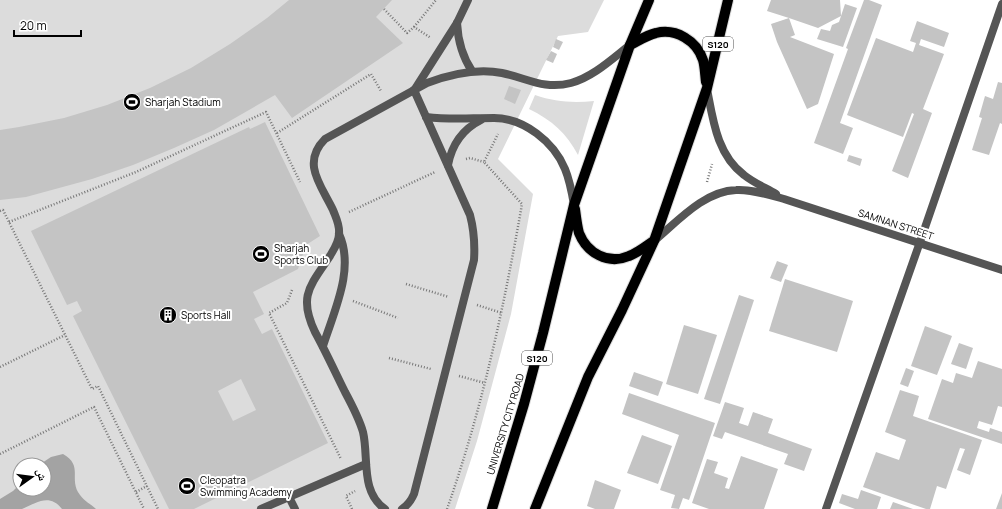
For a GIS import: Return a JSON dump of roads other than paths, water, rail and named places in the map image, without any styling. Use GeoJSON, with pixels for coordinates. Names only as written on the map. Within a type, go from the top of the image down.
{"type":"FeatureCollection","features":[{"type":"Feature","properties":{"kind":"main road"},"geometry":{"type":"LineString","coordinates":[[630,45],[649,0]]}},
{"type":"Feature","properties":{"kind":"main road","name":"S120"},"geometry":{"type":"LineString","coordinates":[[707,88],[728,0]]}},
{"type":"Feature","properties":{"kind":"main road"},"geometry":{"type":"LineString","coordinates":[[535,509],[588,376],[622,310],[654,241],[707,88],[703,60],[697,47],[688,39],[678,34],[667,32],[656,33],[630,45]]}},
{"type":"Feature","properties":{"kind":"main road","name":"UNIVERSITY CITY ROAD"},"geometry":{"type":"LineString","coordinates":[[492,509],[536,361],[574,205],[630,45]]}},
{"type":"Feature","properties":{"kind":"main road"},"geometry":{"type":"LineString","coordinates":[[574,205],[579,232],[584,243],[593,252],[604,258],[616,260],[628,257],[654,241]]}},
{"type":"Feature","properties":{"kind":"street"},"geometry":{"type":"LineString","coordinates":[[414,90],[457,23],[468,0]]}},
{"type":"Feature","properties":{"kind":"street"},"geometry":{"type":"LineString","coordinates":[[826,509],[1002,4]]}},
{"type":"Feature","properties":{"kind":"street"},"geometry":{"type":"LineString","coordinates":[[457,23],[459,44],[462,53],[472,71]]}},
{"type":"Feature","properties":{"kind":"street"},"geometry":{"type":"LineString","coordinates":[[323,346],[346,269],[345,251],[339,234],[337,218],[315,174],[313,164],[314,154],[318,146],[325,139],[414,90],[441,78],[472,71],[501,73],[515,76],[535,84],[555,86],[582,80],[630,45]]}},
{"type":"Feature","properties":{"kind":"street","name":"SAMNAN STREET"},"geometry":{"type":"LineString","coordinates":[[707,88],[718,140],[724,153],[733,165],[744,175],[784,199]]}},
{"type":"Feature","properties":{"kind":"street"},"geometry":{"type":"LineString","coordinates":[[402,509],[411,501],[414,494],[474,260],[474,237],[470,215],[414,90]]}},
{"type":"Feature","properties":{"kind":"street"},"geometry":{"type":"LineString","coordinates":[[426,116],[447,119],[506,119],[532,130],[545,140],[556,153],[565,168],[574,205]]}},
{"type":"Feature","properties":{"kind":"street"},"geometry":{"type":"LineString","coordinates":[[448,165],[450,153],[456,142],[473,124],[484,118]]}},
{"type":"Feature","properties":{"kind":"street","name":"SAMNAN STREET"},"geometry":{"type":"LineString","coordinates":[[654,241],[696,206],[711,196],[721,192],[736,190],[751,191],[784,199],[920,242],[1002,270]]}},
{"type":"Feature","properties":{"kind":"street"},"geometry":{"type":"LineString","coordinates":[[339,234],[337,242],[307,297],[306,308],[310,320],[360,424],[365,442],[366,464],[371,491],[375,500],[385,509]]}},
{"type":"Feature","properties":{"kind":"street"},"geometry":{"type":"LineString","coordinates":[[260,509],[366,464]]}},
{"type":"Feature","properties":{"kind":"street"},"geometry":{"type":"LineString","coordinates":[[289,497],[295,509]]}},
{"type":"Feature","properties":{"kind":"place","name":"Sharjah Stadium"},"geometry":{"type":"Point","coordinates":[132,102]}},
{"type":"Feature","properties":{"kind":"place","name":"Sharjah Sports Club"},"geometry":{"type":"Point","coordinates":[261,254]}},
{"type":"Feature","properties":{"kind":"place","name":"Sports Hall"},"geometry":{"type":"Point","coordinates":[168,315]}},
{"type":"Feature","properties":{"kind":"place","name":"Cleopatra Swimming Academy"},"geometry":{"type":"Point","coordinates":[187,486]}}]}
